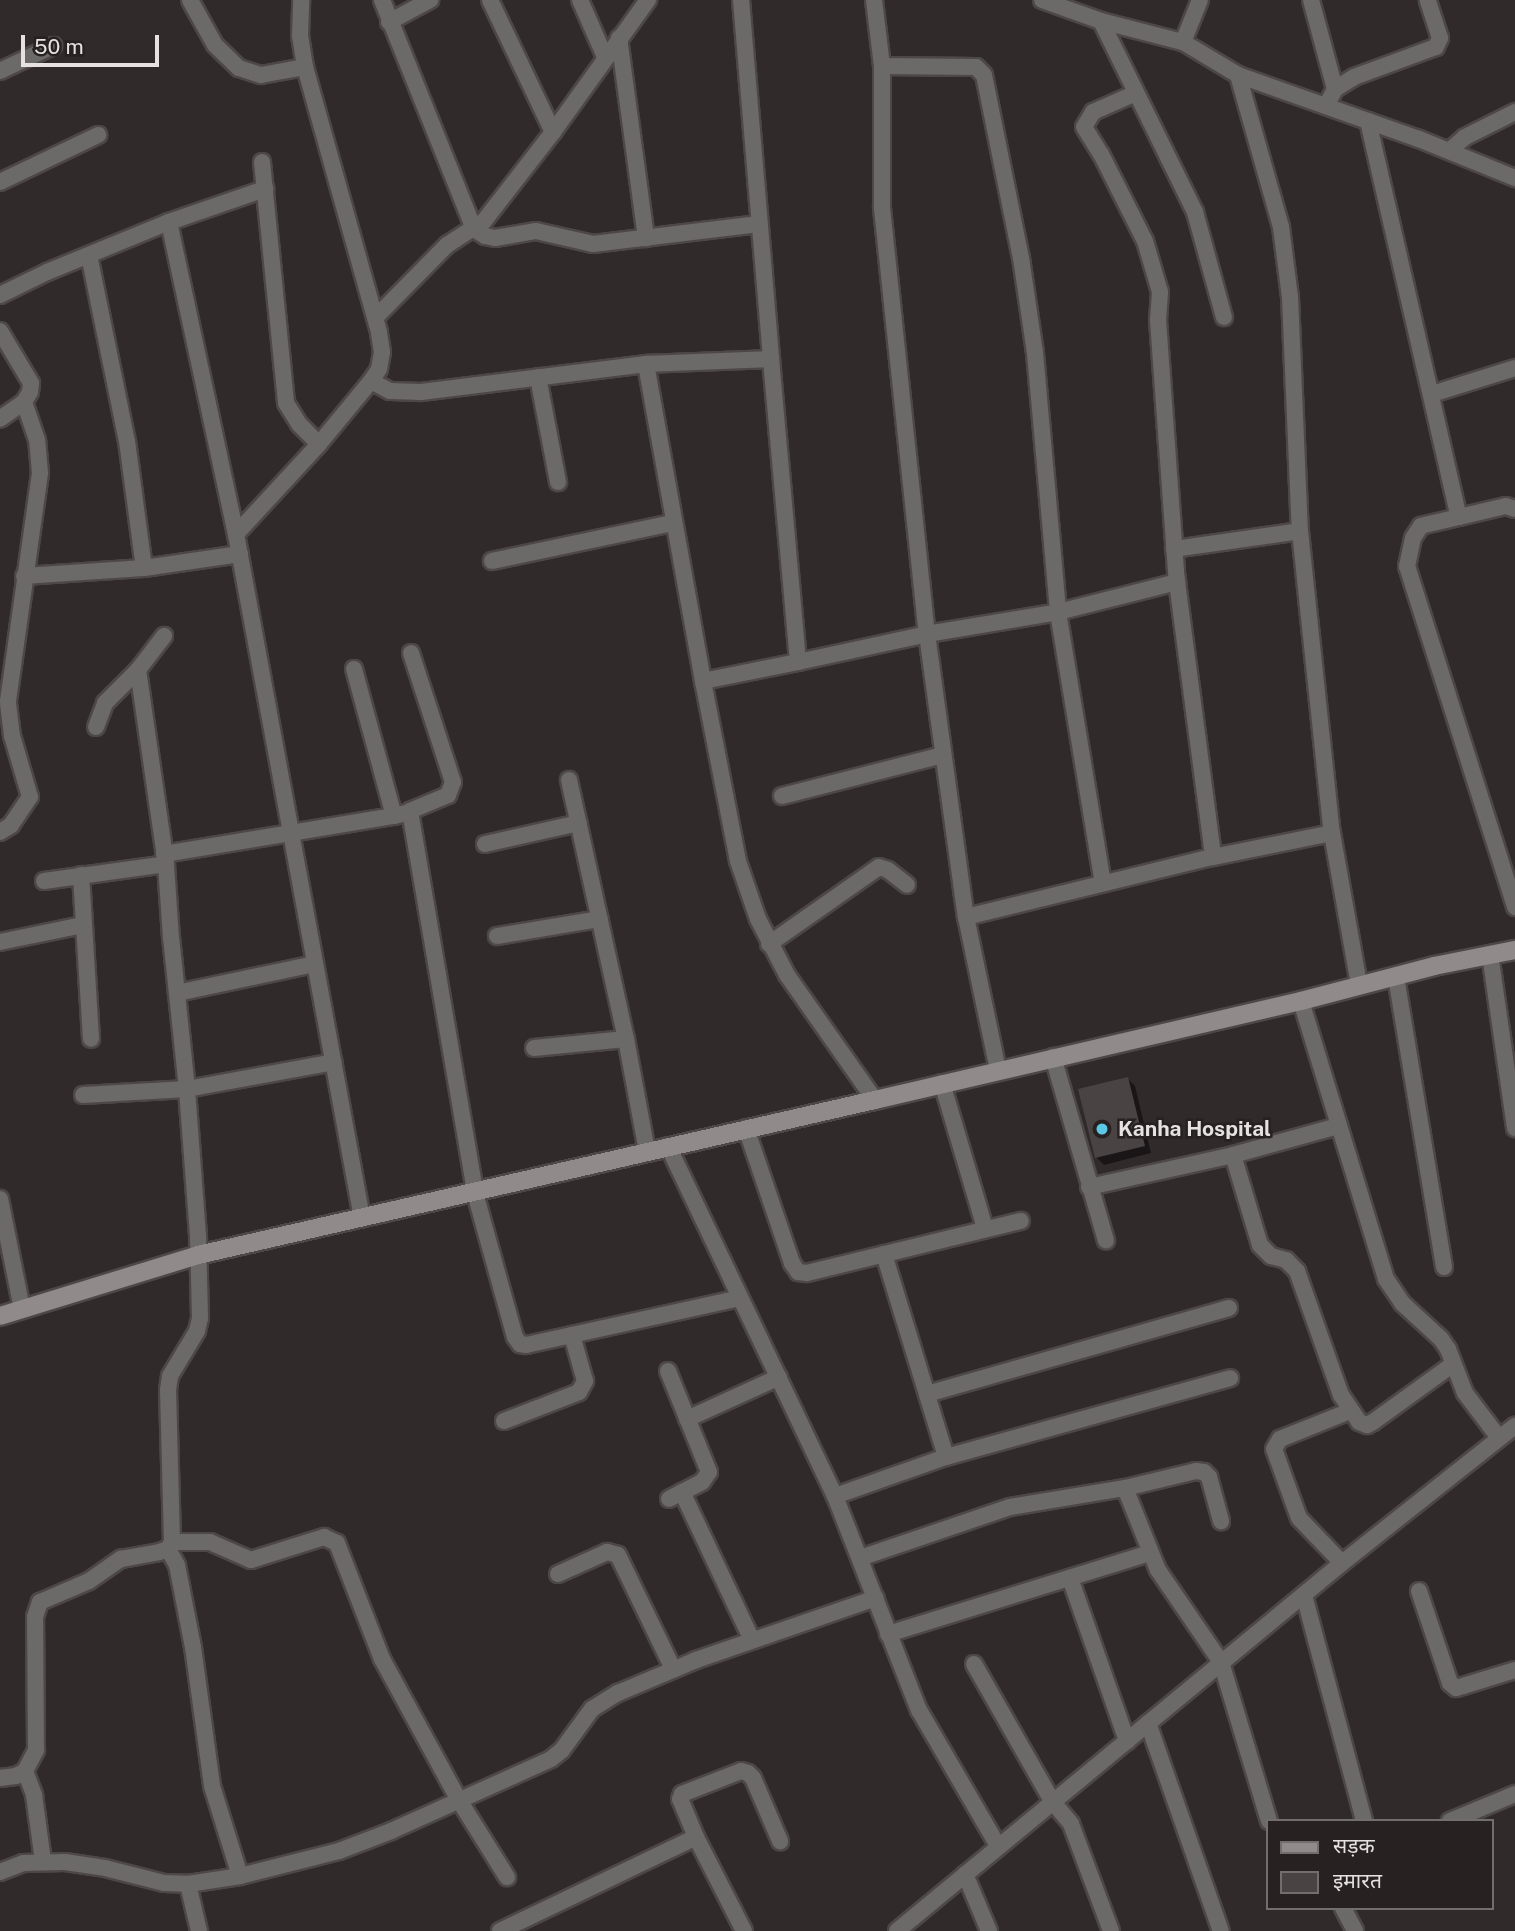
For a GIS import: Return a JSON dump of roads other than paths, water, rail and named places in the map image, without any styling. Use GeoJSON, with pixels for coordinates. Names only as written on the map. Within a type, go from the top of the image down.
{"type":"FeatureCollection","features":[{"type":"Feature","properties":{"kind":"main road"},"geometry":{"type":"LineString","coordinates":[[0,1316],[198,1255],[475,1193],[746,1128],[875,1101],[942,1083],[1515,950]]}},
{"type":"Feature","properties":{"kind":"street"},"geometry":{"type":"LineString","coordinates":[[190,0],[215,46],[239,68],[261,75],[305,67]]}},
{"type":"Feature","properties":{"kind":"street"},"geometry":{"type":"LineString","coordinates":[[236,534],[319,444],[371,381],[379,369],[382,352],[375,318],[305,67],[300,36],[301,0]]}},
{"type":"Feature","properties":{"kind":"street"},"geometry":{"type":"LineString","coordinates":[[382,0],[474,229],[495,238],[536,231],[593,244],[760,224]]}},
{"type":"Feature","properties":{"kind":"street"},"geometry":{"type":"LineString","coordinates":[[389,22],[430,0]]}},
{"type":"Feature","properties":{"kind":"street"},"geometry":{"type":"LineString","coordinates":[[490,0],[553,132]]}},
{"type":"Feature","properties":{"kind":"street"},"geometry":{"type":"LineString","coordinates":[[580,0],[605,57]]}},
{"type":"Feature","properties":{"kind":"street"},"geometry":{"type":"LineString","coordinates":[[375,318],[447,245],[484,221],[553,132],[648,0]]}},
{"type":"Feature","properties":{"kind":"street"},"geometry":{"type":"LineString","coordinates":[[741,0],[798,662]]}},
{"type":"Feature","properties":{"kind":"street"},"geometry":{"type":"LineString","coordinates":[[874,0],[882,66],[882,208],[927,634],[965,916],[998,1070]]}},
{"type":"Feature","properties":{"kind":"street"},"geometry":{"type":"LineString","coordinates":[[1042,0],[1101,21],[1183,42],[1238,75],[1449,151],[1515,178]]}},
{"type":"Feature","properties":{"kind":"street"},"geometry":{"type":"LineString","coordinates":[[1183,42],[1200,0]]}},
{"type":"Feature","properties":{"kind":"street"},"geometry":{"type":"LineString","coordinates":[[1311,0],[1335,89]]}},
{"type":"Feature","properties":{"kind":"street"},"geometry":{"type":"LineString","coordinates":[[1326,106],[1335,89],[1354,77],[1436,47],[1440,38],[1429,0]]}},
{"type":"Feature","properties":{"kind":"street"},"geometry":{"type":"LineString","coordinates":[[1101,21],[1195,212],[1224,317]]}},
{"type":"Feature","properties":{"kind":"street"},"geometry":{"type":"LineString","coordinates":[[619,38],[646,238]]}},
{"type":"Feature","properties":{"kind":"street"},"geometry":{"type":"LineString","coordinates":[[0,71],[53,46]]}},
{"type":"Feature","properties":{"kind":"street"},"geometry":{"type":"LineString","coordinates":[[882,66],[976,67],[984,75],[1021,258],[1035,354],[1058,612],[1103,883]]}},
{"type":"Feature","properties":{"kind":"street"},"geometry":{"type":"LineString","coordinates":[[1238,75],[1280,226],[1290,297],[1300,531],[1332,833],[1359,985]]}},
{"type":"Feature","properties":{"kind":"street"},"geometry":{"type":"LineString","coordinates":[[1136,93],[1093,112],[1084,127],[1101,153],[1145,241],[1160,292],[1158,320],[1177,582],[1213,857]]}},
{"type":"Feature","properties":{"kind":"street"},"geometry":{"type":"LineString","coordinates":[[1449,151],[1465,137],[1515,112]]}},
{"type":"Feature","properties":{"kind":"street"},"geometry":{"type":"LineString","coordinates":[[1368,121],[1460,517]]}},
{"type":"Feature","properties":{"kind":"street"},"geometry":{"type":"LineString","coordinates":[[0,182],[98,135]]}},
{"type":"Feature","properties":{"kind":"street"},"geometry":{"type":"LineString","coordinates":[[262,162],[286,403],[290,413],[319,444]]}},
{"type":"Feature","properties":{"kind":"street"},"geometry":{"type":"LineString","coordinates":[[0,295],[169,222],[265,189]]}},
{"type":"Feature","properties":{"kind":"street"},"geometry":{"type":"LineString","coordinates":[[169,222],[240,554],[362,1218]]}},
{"type":"Feature","properties":{"kind":"street"},"geometry":{"type":"LineString","coordinates":[[89,255],[127,441],[144,568]]}},
{"type":"Feature","properties":{"kind":"street"},"geometry":{"type":"LineString","coordinates":[[0,331],[31,383],[30,392],[24,402],[0,419]]}},
{"type":"Feature","properties":{"kind":"street"},"geometry":{"type":"LineString","coordinates":[[371,381],[403,393],[646,364],[771,359]]}},
{"type":"Feature","properties":{"kind":"street"},"geometry":{"type":"LineString","coordinates":[[646,364],[672,523],[738,861],[769,944],[787,975],[875,1101]]}},
{"type":"Feature","properties":{"kind":"street"},"geometry":{"type":"LineString","coordinates":[[1432,394],[1515,368]]}},
{"type":"Feature","properties":{"kind":"street"},"geometry":{"type":"LineString","coordinates":[[538,377],[558,482]]}},
{"type":"Feature","properties":{"kind":"street"},"geometry":{"type":"LineString","coordinates":[[0,832],[11,825],[30,797],[4,717],[40,457],[24,402]]}},
{"type":"Feature","properties":{"kind":"street"},"geometry":{"type":"LineString","coordinates":[[1515,509],[1507,506],[1421,526],[1413,538],[1407,566],[1515,907]]}},
{"type":"Feature","properties":{"kind":"street"},"geometry":{"type":"LineString","coordinates":[[492,561],[672,523]]}},
{"type":"Feature","properties":{"kind":"street"},"geometry":{"type":"LineString","coordinates":[[1174,550],[1300,531]]}},
{"type":"Feature","properties":{"kind":"street"},"geometry":{"type":"LineString","coordinates":[[24,576],[144,568],[240,554]]}},
{"type":"Feature","properties":{"kind":"street"},"geometry":{"type":"LineString","coordinates":[[703,681],[927,634],[1058,612],[1177,582]]}},
{"type":"Feature","properties":{"kind":"street"},"geometry":{"type":"LineString","coordinates":[[96,727],[105,703],[138,670],[164,636]]}},
{"type":"Feature","properties":{"kind":"street"},"geometry":{"type":"LineString","coordinates":[[44,881],[402,813],[448,795],[453,782],[411,653]]}},
{"type":"Feature","properties":{"kind":"street"},"geometry":{"type":"LineString","coordinates":[[355,669],[402,813],[475,1193],[515,1337],[520,1344],[572,1335],[739,1298]]}},
{"type":"Feature","properties":{"kind":"street"},"geometry":{"type":"LineString","coordinates":[[138,670],[165,859],[187,1090],[198,1255],[200,1318],[197,1331],[170,1376],[168,1390],[170,1545],[177,1565],[193,1647],[210,1776],[240,1876]]}},
{"type":"Feature","properties":{"kind":"street"},"geometry":{"type":"LineString","coordinates":[[782,796],[943,755]]}},
{"type":"Feature","properties":{"kind":"street"},"geometry":{"type":"LineString","coordinates":[[569,780],[626,1039],[647,1151]]}},
{"type":"Feature","properties":{"kind":"street"},"geometry":{"type":"LineString","coordinates":[[485,844],[579,823]]}},
{"type":"Feature","properties":{"kind":"street"},"geometry":{"type":"LineString","coordinates":[[965,916],[1213,857],[1332,833]]}},
{"type":"Feature","properties":{"kind":"street"},"geometry":{"type":"LineString","coordinates":[[769,944],[879,867],[888,870],[907,885]]}},
{"type":"Feature","properties":{"kind":"street"},"geometry":{"type":"LineString","coordinates":[[81,875],[91,1039]]}},
{"type":"Feature","properties":{"kind":"street"},"geometry":{"type":"LineString","coordinates":[[497,936],[600,919]]}},
{"type":"Feature","properties":{"kind":"street"},"geometry":{"type":"LineString","coordinates":[[0,942],[83,925]]}},
{"type":"Feature","properties":{"kind":"street"},"geometry":{"type":"LineString","coordinates":[[1490,954],[1515,1128]]}},
{"type":"Feature","properties":{"kind":"street"},"geometry":{"type":"LineString","coordinates":[[177,993],[315,964]]}},
{"type":"Feature","properties":{"kind":"street"},"geometry":{"type":"LineString","coordinates":[[1396,977],[1444,1267]]}},
{"type":"Feature","properties":{"kind":"street"},"geometry":{"type":"LineString","coordinates":[[1301,1001],[1390,1286],[1402,1303],[1441,1339],[1465,1393],[1499,1438]]}},
{"type":"Feature","properties":{"kind":"street"},"geometry":{"type":"LineString","coordinates":[[534,1048],[626,1039]]}},
{"type":"Feature","properties":{"kind":"street"},"geometry":{"type":"LineString","coordinates":[[1053,1057],[1106,1241]]}},
{"type":"Feature","properties":{"kind":"street"},"geometry":{"type":"LineString","coordinates":[[83,1095],[187,1090],[334,1062]]}},
{"type":"Feature","properties":{"kind":"street"},"geometry":{"type":"LineString","coordinates":[[942,1083],[985,1228]]}},
{"type":"Feature","properties":{"kind":"street"},"geometry":{"type":"LineString","coordinates":[[1089,1188],[1233,1155],[1338,1126]]}},
{"type":"Feature","properties":{"kind":"street"},"geometry":{"type":"LineString","coordinates":[[746,1128],[792,1263],[798,1272],[807,1273],[1021,1221]]}},
{"type":"Feature","properties":{"kind":"street"},"geometry":{"type":"LineString","coordinates":[[668,1146],[835,1496],[888,1634],[931,1733],[998,1846]]}},
{"type":"Feature","properties":{"kind":"street"},"geometry":{"type":"LineString","coordinates":[[1233,1155],[1260,1245],[1271,1256],[1286,1260],[1297,1271],[1330,1368],[1350,1411],[1359,1422],[1367,1425],[1373,1422],[1453,1364]]}},
{"type":"Feature","properties":{"kind":"street"},"geometry":{"type":"LineString","coordinates":[[0,1199],[22,1309]]}},
{"type":"Feature","properties":{"kind":"street"},"geometry":{"type":"LineString","coordinates":[[884,1254],[946,1457]]}},
{"type":"Feature","properties":{"kind":"street"},"geometry":{"type":"LineString","coordinates":[[927,1394],[1229,1308]]}},
{"type":"Feature","properties":{"kind":"street"},"geometry":{"type":"LineString","coordinates":[[504,1421],[579,1392],[585,1381],[572,1335]]}},
{"type":"Feature","properties":{"kind":"street"},"geometry":{"type":"LineString","coordinates":[[668,1371],[709,1472],[702,1482],[676,1496],[752,1640]]}},
{"type":"Feature","properties":{"kind":"street"},"geometry":{"type":"LineString","coordinates":[[687,1419],[779,1377]]}},
{"type":"Feature","properties":{"kind":"street"},"geometry":{"type":"LineString","coordinates":[[835,1496],[946,1457],[1230,1378]]}},
{"type":"Feature","properties":{"kind":"street"},"geometry":{"type":"LineString","coordinates":[[1342,1563],[1299,1518],[1288,1494],[1274,1449],[1280,1439],[1350,1411]]}},
{"type":"Feature","properties":{"kind":"street"},"geometry":{"type":"LineString","coordinates":[[897,1931],[1342,1563],[1515,1426]]}},
{"type":"Feature","properties":{"kind":"street"},"geometry":{"type":"LineString","coordinates":[[860,1558],[1010,1507],[1125,1488],[1201,1470],[1209,1477],[1221,1521]]}},
{"type":"Feature","properties":{"kind":"street"},"geometry":{"type":"LineString","coordinates":[[1125,1488],[1150,1553],[1177,1602],[1221,1662],[1268,1819]]}},
{"type":"Feature","properties":{"kind":"street"},"geometry":{"type":"LineString","coordinates":[[0,1778],[16,1776],[24,1771],[36,1750],[35,1617],[40,1602],[89,1581],[121,1559],[170,1545],[210,1542],[251,1560],[324,1537],[337,1544],[382,1659],[459,1800],[507,1877]]}},
{"type":"Feature","properties":{"kind":"street"},"geometry":{"type":"LineString","coordinates":[[558,1574],[607,1552],[618,1555],[673,1669]]}},
{"type":"Feature","properties":{"kind":"street"},"geometry":{"type":"LineString","coordinates":[[888,1634],[1150,1553]]}},
{"type":"Feature","properties":{"kind":"street"},"geometry":{"type":"LineString","coordinates":[[1070,1578],[1127,1741]]}},
{"type":"Feature","properties":{"kind":"street"},"geometry":{"type":"LineString","coordinates":[[1419,1591],[1450,1683],[1456,1688],[1515,1670]]}},
{"type":"Feature","properties":{"kind":"street"},"geometry":{"type":"LineString","coordinates":[[1304,1595],[1363,1819]]}},
{"type":"Feature","properties":{"kind":"street"},"geometry":{"type":"LineString","coordinates":[[0,1872],[23,1863],[43,1861],[85,1864],[164,1883],[188,1884],[240,1876],[363,1843],[551,1759],[562,1750],[592,1709],[618,1693],[673,1669],[876,1598]]}},
{"type":"Feature","properties":{"kind":"street"},"geometry":{"type":"LineString","coordinates":[[974,1664],[1052,1801],[1071,1824],[1111,1931]]}},
{"type":"Feature","properties":{"kind":"street"},"geometry":{"type":"LineString","coordinates":[[1148,1723],[1221,1931]]}},
{"type":"Feature","properties":{"kind":"street"},"geometry":{"type":"LineString","coordinates":[[24,1771],[34,1795],[43,1861]]}},
{"type":"Feature","properties":{"kind":"street"},"geometry":{"type":"LineString","coordinates":[[744,1931],[696,1837],[680,1799],[682,1794],[741,1771],[753,1778],[780,1841]]}},
{"type":"Feature","properties":{"kind":"street"},"geometry":{"type":"LineString","coordinates":[[1455,1819],[1515,1794]]}},
{"type":"Feature","properties":{"kind":"street"},"geometry":{"type":"LineString","coordinates":[[500,1931],[519,1927],[696,1837]]}},
{"type":"Feature","properties":{"kind":"street"},"geometry":{"type":"LineString","coordinates":[[965,1874],[989,1931]]}},
{"type":"Feature","properties":{"kind":"street"},"geometry":{"type":"LineString","coordinates":[[188,1884],[199,1931]]}},
{"type":"Feature","properties":{"kind":"street"},"geometry":{"type":"LineString","coordinates":[[1344,1910],[1354,1931]]}},
{"type":"Feature","properties":{"kind":"place","name":"Kanha Hospital"},"geometry":{"type":"Point","coordinates":[1102,1129]}}]}
